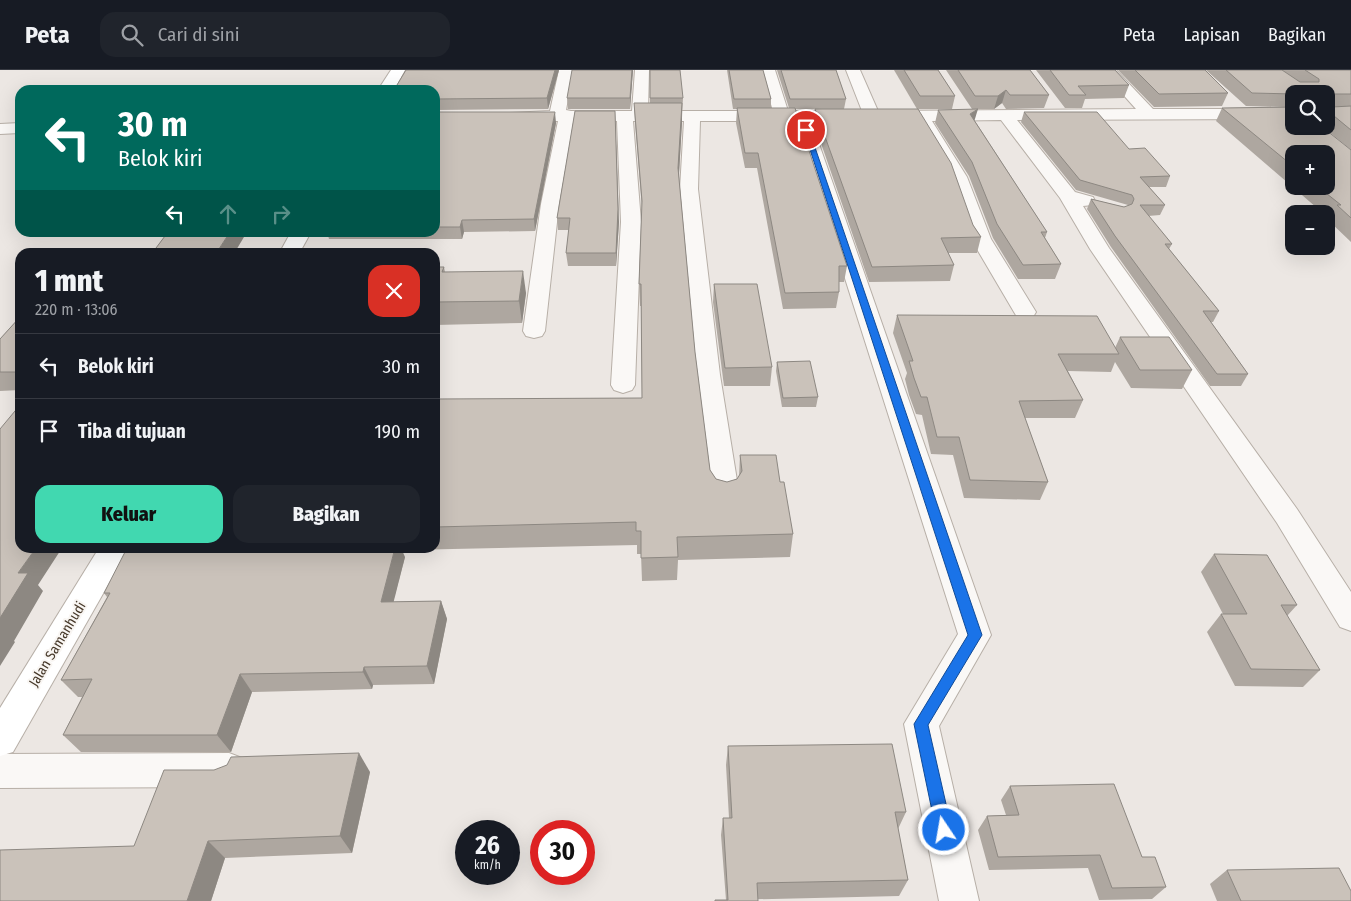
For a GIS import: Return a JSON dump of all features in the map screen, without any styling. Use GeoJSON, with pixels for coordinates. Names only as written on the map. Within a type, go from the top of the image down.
{"type":"FeatureCollection","features":[{"type":"Feature","properties":{"kind":"street"},"geometry":{"type":"LineString","coordinates":[[389,85],[398,70]]}},
{"type":"Feature","properties":{"kind":"street"},"geometry":{"type":"LineString","coordinates":[[534,331],[562,116],[566,70]]}},
{"type":"Feature","properties":{"kind":"street"},"geometry":{"type":"LineString","coordinates":[[624,385],[631,222],[632,116],[642,70]]}},
{"type":"Feature","properties":{"kind":"street"},"geometry":{"type":"LineString","coordinates":[[768,70],[792,115],[975,635],[921,724],[959,901]]}},
{"type":"Feature","properties":{"kind":"street"},"geometry":{"type":"LineString","coordinates":[[852,70],[872,116]]}},
{"type":"Feature","properties":{"kind":"street"},"geometry":{"type":"LineString","coordinates":[[1108,70],[1148,113]]}},
{"type":"Feature","properties":{"kind":"street"},"geometry":{"type":"LineString","coordinates":[[1048,99],[1059,114]]}},
{"type":"Feature","properties":{"kind":"street"},"geometry":{"type":"LineString","coordinates":[[1227,100],[1242,113]]}},
{"type":"Feature","properties":{"kind":"street"},"geometry":{"type":"LineString","coordinates":[[956,101],[966,116]]}},
{"type":"Feature","properties":{"kind":"street"},"geometry":{"type":"LineString","coordinates":[[500,116],[692,117],[792,115],[1005,116],[1148,113],[1285,114]]}},
{"type":"Feature","properties":{"kind":"street"},"geometry":{"type":"LineString","coordinates":[[922,116],[958,177],[981,239],[1025,312]]}},
{"type":"Feature","properties":{"kind":"street"},"geometry":{"type":"LineString","coordinates":[[1005,116],[1068,196],[1100,249],[1287,516],[1351,618]]}},
{"type":"Feature","properties":{"kind":"street"},"geometry":{"type":"LineString","coordinates":[[692,117],[690,189],[708,375],[725,493]]}},
{"type":"Feature","properties":{"kind":"street"},"geometry":{"type":"LineString","coordinates":[[0,129],[15,128]]}},
{"type":"Feature","properties":{"kind":"street"},"geometry":{"type":"LineString","coordinates":[[1068,196],[1102,205]]}},
{"type":"Feature","properties":{"kind":"street"},"geometry":{"type":"LineString","coordinates":[[292,248],[298,237]]}},
{"type":"Feature","properties":{"kind":"street","name":"Jalan Samanhudi"},"geometry":{"type":"LineString","coordinates":[[3,729],[111,553]]}},
{"type":"Feature","properties":{"kind":"street"},"geometry":{"type":"LineString","coordinates":[[0,771],[229,770]]}},
{"type":"Feature","properties":{"kind":"building"},"geometry":{"type":"Polygon","coordinates":[[[406,70],[555,70],[547,98],[440,99],[440,85],[397,85],[406,70]]]}},
{"type":"Feature","properties":{"kind":"building"},"geometry":{"type":"Polygon","coordinates":[[[572,70],[632,70],[630,98],[567,98],[572,70]]]}},
{"type":"Feature","properties":{"kind":"building"},"geometry":{"type":"Polygon","coordinates":[[[650,70],[680,70],[683,98],[650,98],[650,70]]]}},
{"type":"Feature","properties":{"kind":"building"},"geometry":{"type":"Polygon","coordinates":[[[729,70],[763,70],[771,99],[734,99],[729,70]]]}},
{"type":"Feature","properties":{"kind":"building"},"geometry":{"type":"Polygon","coordinates":[[[781,70],[836,70],[846,99],[790,99],[781,70]]]}},
{"type":"Feature","properties":{"kind":"building"},"geometry":{"type":"Polygon","coordinates":[[[904,70],[938,70],[955,96],[920,96],[904,70]]]}},
{"type":"Feature","properties":{"kind":"building"},"geometry":{"type":"Polygon","coordinates":[[[958,70],[1030,70],[1049,95],[1010,95],[1006,90],[998,96],[975,96],[958,70]]]}},
{"type":"Feature","properties":{"kind":"building"},"geometry":{"type":"Polygon","coordinates":[[[1050,70],[1115,70],[1129,85],[1078,86],[1086,95],[1069,95],[1050,70]]]}},
{"type":"Feature","properties":{"kind":"building"},"geometry":{"type":"Polygon","coordinates":[[[1135,70],[1205,70],[1228,93],[1159,94],[1135,70]]]}},
{"type":"Feature","properties":{"kind":"building"},"geometry":{"type":"Polygon","coordinates":[[[1226,70],[1282,70],[1300,82],[1319,82],[1319,79],[1305,70],[1351,70],[1351,94],[1335,94],[1335,85],[1285,85],[1285,94],[1252,93],[1226,70]]]}},
{"type":"Feature","properties":{"kind":"building"},"geometry":{"type":"Polygon","coordinates":[[[634,103],[682,103],[678,168],[695,352],[710,470],[716,479],[727,482],[737,479],[742,471],[740,455],[776,455],[780,482],[784,482],[793,534],[677,537],[678,557],[641,558],[641,531],[636,531],[636,522],[440,527],[440,399],[642,398],[641,284],[639,284],[642,201],[634,103]]]}},
{"type":"Feature","properties":{"kind":"building"},"geometry":{"type":"Polygon","coordinates":[[[1351,106],[1351,130],[1335,117],[1335,107],[1351,106]]]}},
{"type":"Feature","properties":{"kind":"building"},"geometry":{"type":"Polygon","coordinates":[[[1285,107],[1285,135],[1332,135],[1351,150],[1351,218],[1337,205],[1341,205],[1328,195],[1335,195],[1335,145],[1285,145],[1285,160],[1222,108],[1285,107]]]}},
{"type":"Feature","properties":{"kind":"building"},"geometry":{"type":"Polygon","coordinates":[[[737,108],[795,108],[847,266],[839,266],[839,292],[785,293],[758,153],[745,153],[737,108]]]}},
{"type":"Feature","properties":{"kind":"building"},"geometry":{"type":"Polygon","coordinates":[[[815,109],[918,109],[951,163],[973,225],[981,237],[941,238],[954,265],[872,267],[815,109]]]}},
{"type":"Feature","properties":{"kind":"building"},"geometry":{"type":"Polygon","coordinates":[[[978,109],[970,114],[1047,232],[1041,232],[1061,264],[1023,265],[997,224],[972,162],[938,110],[978,109]]]}},
{"type":"Feature","properties":{"kind":"building"},"geometry":{"type":"Polygon","coordinates":[[[575,111],[615,111],[618,209],[616,253],[566,253],[570,218],[557,218],[575,111]]]}},
{"type":"Feature","properties":{"kind":"building"},"geometry":{"type":"Polygon","coordinates":[[[440,112],[555,112],[534,219],[462,220],[460,227],[440,227],[440,112]]]}},
{"type":"Feature","properties":{"kind":"building"},"geometry":{"type":"Polygon","coordinates":[[[1024,112],[1097,112],[1129,149],[1145,148],[1170,176],[1140,177],[1165,205],[1140,205],[1172,244],[1165,244],[1219,311],[1203,311],[1248,374],[1217,374],[1115,236],[1091,199],[1124,207],[1132,204],[1134,199],[1132,195],[1080,180],[1024,112]]]}},
{"type":"Feature","properties":{"kind":"building"},"geometry":{"type":"Polygon","coordinates":[[[164,237],[227,237],[220,248],[156,248],[164,237]]]}},
{"type":"Feature","properties":{"kind":"building"},"geometry":{"type":"Polygon","coordinates":[[[440,267],[444,267],[442,272],[523,271],[519,301],[440,302],[440,267]]]}},
{"type":"Feature","properties":{"kind":"building"},"geometry":{"type":"Polygon","coordinates":[[[714,284],[757,284],[772,367],[725,368],[714,284]]]}},
{"type":"Feature","properties":{"kind":"building"},"geometry":{"type":"Polygon","coordinates":[[[897,315],[1097,316],[1119,354],[1058,354],[1083,400],[1019,401],[1048,482],[970,480],[959,437],[937,437],[927,397],[921,397],[914,378],[909,361],[913,361],[897,315]]]}},
{"type":"Feature","properties":{"kind":"building"},"geometry":{"type":"Polygon","coordinates":[[[15,322],[15,372],[0,372],[0,339],[15,322]]]}},
{"type":"Feature","properties":{"kind":"building"},"geometry":{"type":"Polygon","coordinates":[[[1120,337],[1169,337],[1192,370],[1140,370],[1120,337]]]}},
{"type":"Feature","properties":{"kind":"building"},"geometry":{"type":"Polygon","coordinates":[[[810,361],[818,397],[783,398],[777,362],[810,361]]]}},
{"type":"Feature","properties":{"kind":"building"},"geometry":{"type":"Polygon","coordinates":[[[15,411],[15,553],[32,553],[18,573],[28,573],[0,618],[0,429],[15,411]]]}},
{"type":"Feature","properties":{"kind":"building"},"geometry":{"type":"Polygon","coordinates":[[[124,553],[394,553],[381,602],[441,601],[427,666],[364,667],[363,672],[240,674],[217,735],[63,735],[92,679],[61,680],[110,593],[104,593],[124,553]]]}},
{"type":"Feature","properties":{"kind":"building"},"geometry":{"type":"Polygon","coordinates":[[[1214,554],[1267,555],[1297,605],[1281,605],[1320,670],[1251,669],[1221,614],[1247,614],[1214,554]]]}},
{"type":"Feature","properties":{"kind":"building"},"geometry":{"type":"Polygon","coordinates":[[[892,744],[906,812],[895,812],[908,880],[757,883],[758,901],[715,901],[728,900],[723,818],[732,818],[728,746],[892,744]]]}},
{"type":"Feature","properties":{"kind":"building"},"geometry":{"type":"Polygon","coordinates":[[[359,753],[340,836],[208,841],[187,901],[0,901],[0,850],[134,846],[164,770],[214,770],[227,765],[231,757],[359,753]]]}},
{"type":"Feature","properties":{"kind":"building"},"geometry":{"type":"Polygon","coordinates":[[[1114,784],[1142,857],[1155,857],[1166,887],[1112,888],[1100,855],[998,857],[987,816],[1019,815],[1010,786],[1114,784]]]}},
{"type":"Feature","properties":{"kind":"building"},"geometry":{"type":"Polygon","coordinates":[[[1339,868],[1351,891],[1351,901],[1241,901],[1227,870],[1339,868]]]}},
{"type":"Feature","properties":{"kind":"route"},"geometry":{"type":"LineString","coordinates":[[806,130],[975,635],[921,724],[944,830]]}}]}
